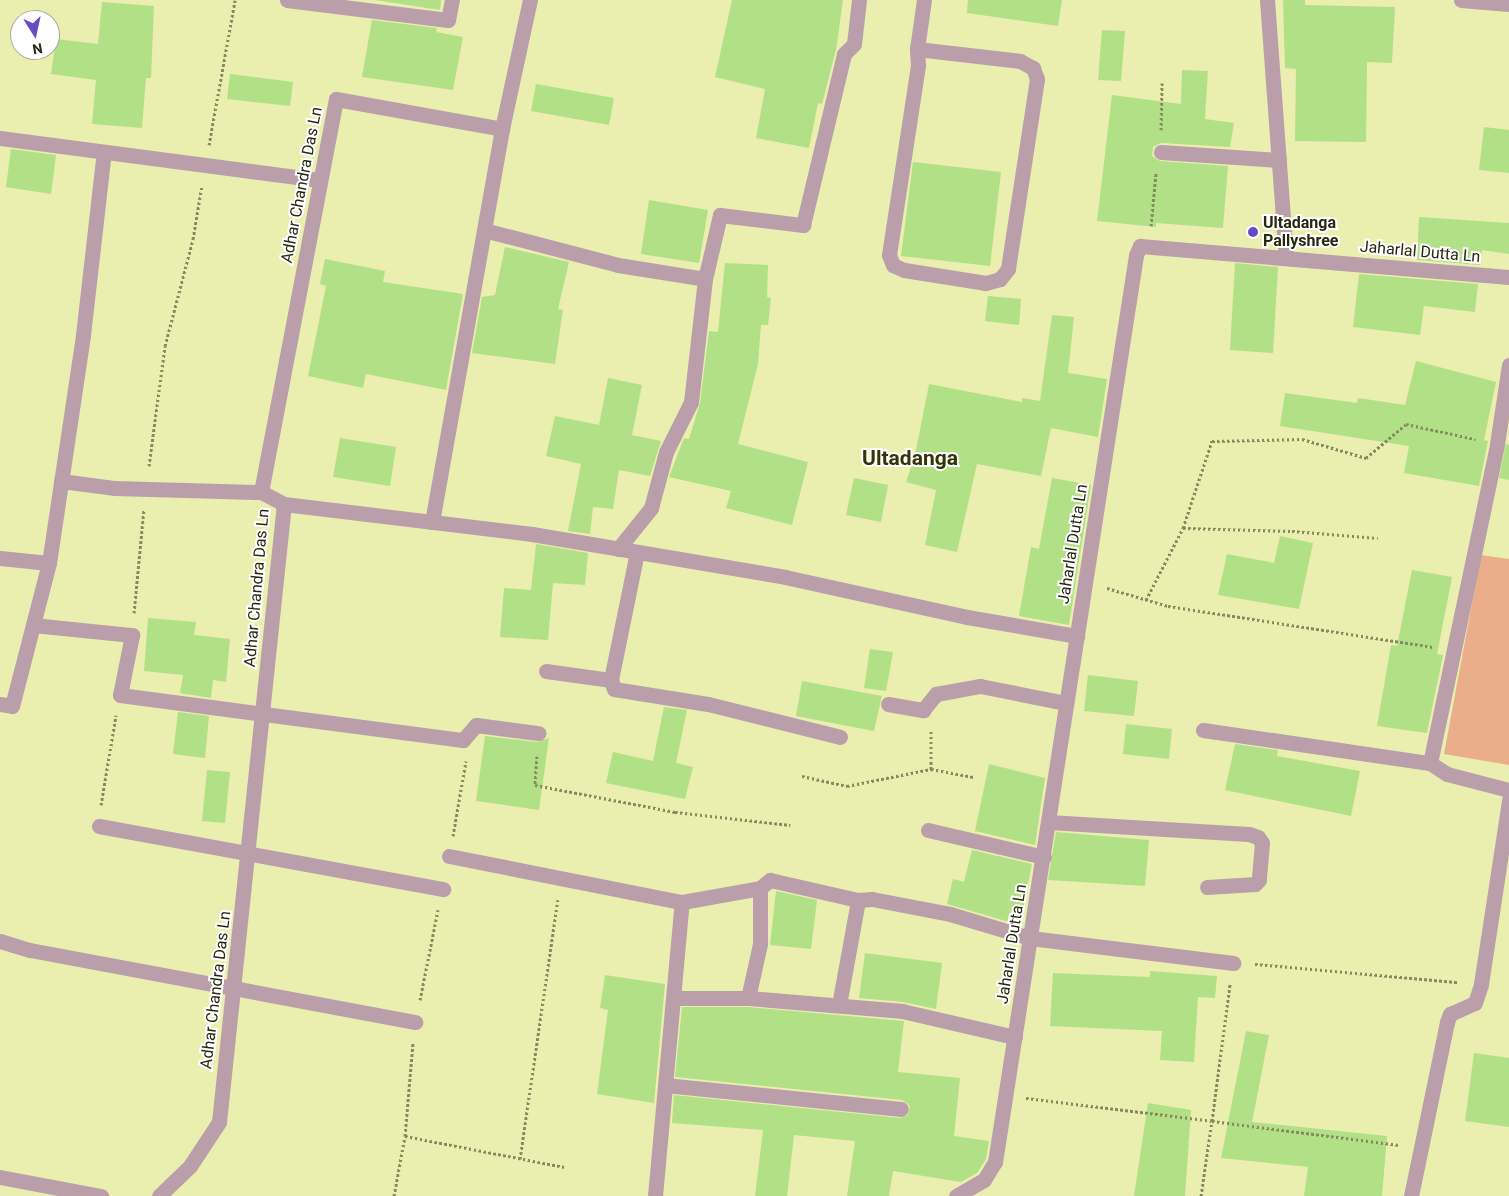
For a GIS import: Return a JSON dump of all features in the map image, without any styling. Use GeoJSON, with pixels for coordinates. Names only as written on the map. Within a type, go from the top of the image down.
{"type":"FeatureCollection","features":[{"type":"Feature","properties":{"kind":"street"},"geometry":{"type":"LineString","coordinates":[[287,0],[448,20],[452,0]]}},
{"type":"Feature","properties":{"kind":"street"},"geometry":{"type":"LineString","coordinates":[[432,522],[502,129],[530,0]]}},
{"type":"Feature","properties":{"kind":"street"},"geometry":{"type":"LineString","coordinates":[[618,549],[651,508],[666,452],[691,402],[705,279],[720,215],[803,225],[844,54],[854,44],[859,0]]}},
{"type":"Feature","properties":{"kind":"street"},"geometry":{"type":"LineString","coordinates":[[917,49],[1020,61],[1033,68],[1038,79],[1008,269],[1000,279],[986,283],[904,270],[893,265],[889,255],[918,65],[917,49],[924,0]]}},
{"type":"Feature","properties":{"kind":"street"},"geometry":{"type":"LineString","coordinates":[[1266,0],[1286,257]]}},
{"type":"Feature","properties":{"kind":"street"},"geometry":{"type":"LineString","coordinates":[[1461,0],[1509,4]]}},
{"type":"Feature","properties":{"kind":"street","name":"Adhar Chandra Das Ln"},"geometry":{"type":"LineString","coordinates":[[159,1196],[190,1166],[219,1122],[232,989],[249,854],[284,504],[261,492],[336,99],[502,129]]}},
{"type":"Feature","properties":{"kind":"street"},"geometry":{"type":"LineString","coordinates":[[0,138],[320,180]]}},
{"type":"Feature","properties":{"kind":"street"},"geometry":{"type":"LineString","coordinates":[[0,704],[12,706],[50,564],[104,152]]}},
{"type":"Feature","properties":{"kind":"street"},"geometry":{"type":"LineString","coordinates":[[1161,152],[1279,160]]}},
{"type":"Feature","properties":{"kind":"street"},"geometry":{"type":"LineString","coordinates":[[484,230],[618,265],[705,279]]}},
{"type":"Feature","properties":{"kind":"street","name":"Jaharlal Dutta Ln"},"geometry":{"type":"LineString","coordinates":[[956,1196],[984,1180],[994,1162],[1044,857],[1066,703],[1136,255],[1140,246],[1509,277]]}},
{"type":"Feature","properties":{"kind":"street"},"geometry":{"type":"LineString","coordinates":[[1430,763],[1497,444],[1509,364]]}},
{"type":"Feature","properties":{"kind":"street"},"geometry":{"type":"LineString","coordinates":[[61,481],[146,489],[261,492]]}},
{"type":"Feature","properties":{"kind":"street"},"geometry":{"type":"LineString","coordinates":[[284,504],[432,522],[785,576],[968,617],[1077,636]]}},
{"type":"Feature","properties":{"kind":"street"},"geometry":{"type":"LineString","coordinates":[[637,552],[611,680],[614,689],[708,704],[840,737]]}},
{"type":"Feature","properties":{"kind":"street"},"geometry":{"type":"LineString","coordinates":[[0,558],[50,564]]}},
{"type":"Feature","properties":{"kind":"street"},"geometry":{"type":"LineString","coordinates":[[33,625],[132,635],[120,695],[263,712],[463,740],[476,725],[538,732]]}},
{"type":"Feature","properties":{"kind":"street"},"geometry":{"type":"LineString","coordinates":[[546,671],[611,680]]}},
{"type":"Feature","properties":{"kind":"street"},"geometry":{"type":"LineString","coordinates":[[888,704],[923,710],[936,694],[980,686],[1066,703]]}},
{"type":"Feature","properties":{"kind":"street"},"geometry":{"type":"LineString","coordinates":[[1203,730],[1430,763],[1447,774],[1509,790]]}},
{"type":"Feature","properties":{"kind":"street"},"geometry":{"type":"LineString","coordinates":[[1411,1196],[1418,1148],[1446,1022],[1450,1014],[1475,1002],[1481,984],[1502,891],[1509,800]]}},
{"type":"Feature","properties":{"kind":"street"},"geometry":{"type":"LineString","coordinates":[[1048,822],[1249,834],[1258,837],[1262,843],[1259,880],[1255,884],[1207,887]]}},
{"type":"Feature","properties":{"kind":"street"},"geometry":{"type":"LineString","coordinates":[[98,826],[443,889]]}},
{"type":"Feature","properties":{"kind":"street"},"geometry":{"type":"LineString","coordinates":[[928,830],[1044,857]]}},
{"type":"Feature","properties":{"kind":"street"},"geometry":{"type":"LineString","coordinates":[[449,856],[682,902],[760,888],[770,880],[858,900],[872,899],[950,914],[1030,938],[1233,962]]}},
{"type":"Feature","properties":{"kind":"street"},"geometry":{"type":"LineString","coordinates":[[748,998],[760,944],[760,888]]}},
{"type":"Feature","properties":{"kind":"street"},"geometry":{"type":"LineString","coordinates":[[839,1005],[858,900]]}},
{"type":"Feature","properties":{"kind":"street"},"geometry":{"type":"LineString","coordinates":[[655,1196],[682,902]]}},
{"type":"Feature","properties":{"kind":"street"},"geometry":{"type":"LineString","coordinates":[[0,941],[30,950],[415,1022]]}},
{"type":"Feature","properties":{"kind":"street"},"geometry":{"type":"LineString","coordinates":[[674,998],[748,998],[902,1011],[1015,1037]]}},
{"type":"Feature","properties":{"kind":"street"},"geometry":{"type":"LineString","coordinates":[[665,1085],[901,1109]]}},
{"type":"Feature","properties":{"kind":"street"},"geometry":{"type":"LineString","coordinates":[[0,1177],[101,1196]]}},
{"type":"Feature","properties":{"kind":"path"},"geometry":{"type":"LineString","coordinates":[[132,635],[146,489],[164,346],[193,239],[235,0]]}},
{"type":"Feature","properties":{"kind":"path"},"geometry":{"type":"LineString","coordinates":[[1146,600],[1183,528],[1212,441],[1302,440],[1366,458],[1406,424],[1497,444]]}},
{"type":"Feature","properties":{"kind":"path"},"geometry":{"type":"LineString","coordinates":[[1183,528],[1292,531],[1378,538]]}},
{"type":"Feature","properties":{"kind":"path"},"geometry":{"type":"LineString","coordinates":[[1085,582],[1168,606],[1453,651]]}},
{"type":"Feature","properties":{"kind":"path"},"geometry":{"type":"LineString","coordinates":[[98,826],[105,769],[120,695]]}},
{"type":"Feature","properties":{"kind":"path"},"geometry":{"type":"LineString","coordinates":[[923,710],[931,728],[931,769]]}},
{"type":"Feature","properties":{"kind":"path"},"geometry":{"type":"LineString","coordinates":[[538,732],[535,785],[675,812],[790,825]]}},
{"type":"Feature","properties":{"kind":"path"},"geometry":{"type":"LineString","coordinates":[[449,856],[468,749],[463,740]]}},
{"type":"Feature","properties":{"kind":"path"},"geometry":{"type":"LineString","coordinates":[[802,776],[847,786],[931,769],[972,777]]}},
{"type":"Feature","properties":{"kind":"path"},"geometry":{"type":"LineString","coordinates":[[520,1159],[561,878]]}},
{"type":"Feature","properties":{"kind":"path"},"geometry":{"type":"LineString","coordinates":[[394,1196],[405,1136],[415,1022],[443,889]]}},
{"type":"Feature","properties":{"kind":"path"},"geometry":{"type":"LineString","coordinates":[[1201,1196],[1233,962],[1481,984]]}},
{"type":"Feature","properties":{"kind":"path"},"geometry":{"type":"LineString","coordinates":[[1005,1095],[1418,1148]]}},
{"type":"Feature","properties":{"kind":"path"},"geometry":{"type":"LineString","coordinates":[[405,1136],[564,1167]]}},
{"type":"Feature","properties":{"kind":"shaded area"},"geometry":{"type":"Polygon","coordinates":[[[1481,555],[1509,559],[1509,765],[1444,754],[1481,555]]]}},
{"type":"Feature","properties":{"kind":"building"},"geometry":{"type":"Polygon","coordinates":[[[375,0],[441,0],[440,10],[375,0]]]}},
{"type":"Feature","properties":{"kind":"building"},"geometry":{"type":"Polygon","coordinates":[[[732,0],[843,0],[836,50],[822,104],[818,103],[809,148],[756,138],[765,89],[715,77],[732,0]]]}},
{"type":"Feature","properties":{"kind":"building"},"geometry":{"type":"Polygon","coordinates":[[[968,0],[1062,0],[1058,26],[967,13],[968,0]]]}},
{"type":"Feature","properties":{"kind":"building"},"geometry":{"type":"Polygon","coordinates":[[[1283,0],[1305,0],[1305,5],[1395,7],[1392,63],[1367,62],[1366,142],[1295,141],[1296,69],[1285,68],[1283,0]]]}},
{"type":"Feature","properties":{"kind":"building"},"geometry":{"type":"Polygon","coordinates":[[[102,2],[154,6],[151,78],[146,78],[142,128],[92,124],[96,80],[51,74],[53,60],[60,60],[60,39],[98,44],[102,2]]]}},
{"type":"Feature","properties":{"kind":"building"},"geometry":{"type":"Polygon","coordinates":[[[372,20],[437,28],[436,32],[463,37],[453,90],[362,77],[372,20]]]}},
{"type":"Feature","properties":{"kind":"building"},"geometry":{"type":"Polygon","coordinates":[[[1102,30],[1125,31],[1121,81],[1098,80],[1102,30]]]}},
{"type":"Feature","properties":{"kind":"building"},"geometry":{"type":"Polygon","coordinates":[[[1182,70],[1208,71],[1205,119],[1234,123],[1230,147],[1161,143],[1153,147],[1152,156],[1160,161],[1228,166],[1223,228],[1156,223],[1156,227],[1097,221],[1112,95],[1181,104],[1182,70]]]}},
{"type":"Feature","properties":{"kind":"building"},"geometry":{"type":"Polygon","coordinates":[[[230,74],[293,82],[290,106],[227,99],[230,74]]]}},
{"type":"Feature","properties":{"kind":"building"},"geometry":{"type":"Polygon","coordinates":[[[536,84],[614,98],[609,125],[531,111],[536,84]]]}},
{"type":"Feature","properties":{"kind":"building"},"geometry":{"type":"Polygon","coordinates":[[[1484,127],[1509,130],[1509,173],[1479,170],[1484,127]]]}},
{"type":"Feature","properties":{"kind":"building"},"geometry":{"type":"Polygon","coordinates":[[[11,149],[56,155],[51,194],[6,187],[11,149]]]}},
{"type":"Feature","properties":{"kind":"building"},"geometry":{"type":"Polygon","coordinates":[[[913,162],[1001,172],[990,266],[901,256],[913,162]]]}},
{"type":"Feature","properties":{"kind":"building"},"geometry":{"type":"Polygon","coordinates":[[[649,200],[708,210],[699,263],[641,254],[649,200]]]}},
{"type":"Feature","properties":{"kind":"building"},"geometry":{"type":"Polygon","coordinates":[[[1419,217],[1509,223],[1509,254],[1482,250],[1480,265],[1417,260],[1419,217]]]}},
{"type":"Feature","properties":{"kind":"building"},"geometry":{"type":"Polygon","coordinates":[[[505,247],[569,262],[558,309],[563,310],[555,364],[472,353],[482,297],[495,295],[505,247]]]}},
{"type":"Feature","properties":{"kind":"building"},"geometry":{"type":"Polygon","coordinates":[[[325,259],[385,271],[383,282],[463,294],[446,390],[366,374],[363,388],[308,376],[326,286],[320,284],[325,259]]]}},
{"type":"Feature","properties":{"kind":"building"},"geometry":{"type":"Polygon","coordinates":[[[725,263],[768,265],[767,297],[771,298],[768,325],[761,325],[758,364],[738,444],[808,462],[792,525],[726,508],[731,491],[669,477],[684,438],[689,439],[700,403],[709,331],[718,332],[725,263]]]}},
{"type":"Feature","properties":{"kind":"building"},"geometry":{"type":"Polygon","coordinates":[[[1235,263],[1278,267],[1273,353],[1230,350],[1235,263]]]}},
{"type":"Feature","properties":{"kind":"building"},"geometry":{"type":"Polygon","coordinates":[[[1359,274],[1478,284],[1475,312],[1424,306],[1420,335],[1353,327],[1359,274]]]}},
{"type":"Feature","properties":{"kind":"building"},"geometry":{"type":"Polygon","coordinates":[[[988,296],[1021,299],[1019,325],[985,321],[988,296]]]}},
{"type":"Feature","properties":{"kind":"building"},"geometry":{"type":"Polygon","coordinates":[[[1052,315],[1074,317],[1068,373],[1107,379],[1098,437],[1051,428],[1041,476],[977,464],[957,552],[925,545],[936,490],[906,482],[915,455],[929,384],[1022,402],[1022,398],[1040,401],[1052,315]]]}},
{"type":"Feature","properties":{"kind":"building"},"geometry":{"type":"Polygon","coordinates":[[[1416,361],[1496,382],[1484,440],[1488,441],[1479,486],[1404,473],[1409,446],[1280,426],[1285,393],[1357,403],[1358,398],[1405,405],[1416,361]]]}},
{"type":"Feature","properties":{"kind":"building"},"geometry":{"type":"Polygon","coordinates":[[[608,378],[642,385],[632,435],[661,441],[650,476],[619,470],[613,509],[593,507],[590,534],[568,531],[581,464],[546,456],[555,416],[599,425],[608,378]]]}},
{"type":"Feature","properties":{"kind":"building"},"geometry":{"type":"Polygon","coordinates":[[[340,438],[396,447],[390,486],[333,477],[340,438]]]}},
{"type":"Feature","properties":{"kind":"building"},"geometry":{"type":"Polygon","coordinates":[[[1506,444],[1509,445],[1509,480],[1499,478],[1506,444]]]}},
{"type":"Feature","properties":{"kind":"building"},"geometry":{"type":"Polygon","coordinates":[[[854,478],[888,485],[881,522],[846,515],[854,478]]]}},
{"type":"Feature","properties":{"kind":"building"},"geometry":{"type":"Polygon","coordinates":[[[1052,478],[1091,485],[1069,625],[1019,616],[1031,547],[1039,549],[1052,478]]]}},
{"type":"Feature","properties":{"kind":"building"},"geometry":{"type":"Polygon","coordinates":[[[1280,536],[1313,543],[1299,609],[1218,595],[1227,554],[1274,563],[1280,536]]]}},
{"type":"Feature","properties":{"kind":"building"},"geometry":{"type":"Polygon","coordinates":[[[536,544],[588,553],[585,585],[553,583],[548,640],[500,637],[504,588],[531,590],[536,544]]]}},
{"type":"Feature","properties":{"kind":"building"},"geometry":{"type":"Polygon","coordinates":[[[1412,570],[1452,577],[1437,654],[1443,655],[1427,733],[1377,726],[1391,645],[1397,646],[1412,570]]]}},
{"type":"Feature","properties":{"kind":"building"},"geometry":{"type":"Polygon","coordinates":[[[148,618],[196,622],[194,635],[230,639],[226,682],[213,680],[211,698],[180,693],[183,675],[144,671],[148,618]]]}},
{"type":"Feature","properties":{"kind":"building"},"geometry":{"type":"Polygon","coordinates":[[[870,649],[893,652],[886,691],[864,688],[870,649]]]}},
{"type":"Feature","properties":{"kind":"building"},"geometry":{"type":"Polygon","coordinates":[[[1088,675],[1138,681],[1134,716],[1084,711],[1088,675]]]}},
{"type":"Feature","properties":{"kind":"building"},"geometry":{"type":"Polygon","coordinates":[[[802,681],[882,696],[874,731],[796,716],[802,681]]]}},
{"type":"Feature","properties":{"kind":"building"},"geometry":{"type":"Polygon","coordinates":[[[664,707],[687,710],[676,763],[693,767],[685,799],[606,783],[613,752],[653,761],[664,707]]]}},
{"type":"Feature","properties":{"kind":"building"},"geometry":{"type":"Polygon","coordinates":[[[178,712],[209,716],[205,758],[173,754],[178,712]]]}},
{"type":"Feature","properties":{"kind":"building"},"geometry":{"type":"Polygon","coordinates":[[[1126,724],[1172,729],[1169,759],[1123,754],[1126,724]]]}},
{"type":"Feature","properties":{"kind":"building"},"geometry":{"type":"Polygon","coordinates":[[[485,736],[537,742],[549,738],[539,810],[476,801],[485,736]]]}},
{"type":"Feature","properties":{"kind":"building"},"geometry":{"type":"Polygon","coordinates":[[[1235,744],[1278,750],[1277,756],[1360,771],[1351,816],[1225,790],[1235,744]]]}},
{"type":"Feature","properties":{"kind":"building"},"geometry":{"type":"Polygon","coordinates":[[[989,764],[1045,778],[1035,845],[975,831],[989,764]]]}},
{"type":"Feature","properties":{"kind":"building"},"geometry":{"type":"Polygon","coordinates":[[[207,770],[230,772],[225,823],[202,821],[207,770]]]}},
{"type":"Feature","properties":{"kind":"building"},"geometry":{"type":"Polygon","coordinates":[[[1056,832],[1149,840],[1145,886],[1048,880],[1056,832]]]}},
{"type":"Feature","properties":{"kind":"building"},"geometry":{"type":"Polygon","coordinates":[[[972,850],[1032,864],[1020,925],[947,904],[953,879],[964,882],[972,850]]]}},
{"type":"Feature","properties":{"kind":"building"},"geometry":{"type":"Polygon","coordinates":[[[776,891],[817,900],[811,949],[770,945],[776,891]]]}},
{"type":"Feature","properties":{"kind":"building"},"geometry":{"type":"Polygon","coordinates":[[[865,953],[942,963],[936,1009],[903,1002],[859,998],[865,953]]]}},
{"type":"Feature","properties":{"kind":"building"},"geometry":{"type":"Polygon","coordinates":[[[1150,971],[1217,976],[1215,998],[1198,997],[1194,1062],[1160,1060],[1162,1031],[1050,1026],[1053,973],[1150,977],[1150,971]]]}},
{"type":"Feature","properties":{"kind":"building"},"geometry":{"type":"Polygon","coordinates":[[[605,975],[665,984],[654,1103],[597,1094],[608,1010],[600,1008],[605,975]]]}},
{"type":"Feature","properties":{"kind":"building"},"geometry":{"type":"Polygon","coordinates":[[[682,1007],[748,1007],[904,1021],[898,1072],[960,1078],[954,1136],[989,1141],[986,1159],[977,1173],[961,1182],[893,1171],[889,1196],[847,1196],[855,1141],[794,1135],[787,1196],[755,1196],[763,1130],[672,1123],[674,1095],[900,1118],[908,1115],[910,1106],[902,1100],[675,1077],[682,1007]]]}},
{"type":"Feature","properties":{"kind":"building"},"geometry":{"type":"Polygon","coordinates":[[[1246,1031],[1269,1035],[1252,1122],[1387,1136],[1382,1196],[1304,1196],[1308,1167],[1221,1158],[1246,1031]]]}},
{"type":"Feature","properties":{"kind":"building"},"geometry":{"type":"Polygon","coordinates":[[[1474,1053],[1509,1058],[1509,1127],[1465,1121],[1474,1053]]]}},
{"type":"Feature","properties":{"kind":"building"},"geometry":{"type":"Polygon","coordinates":[[[1148,1103],[1191,1110],[1185,1196],[1134,1196],[1148,1103]]]}},
{"type":"Feature","properties":{"kind":"place","name":"Ultadanga Pallyshree"},"geometry":{"type":"Point","coordinates":[1253,232]}},
{"type":"Feature","properties":{"kind":"district","name":"Ultadanga"},"geometry":{"type":"Point","coordinates":[910,458]}}]}
